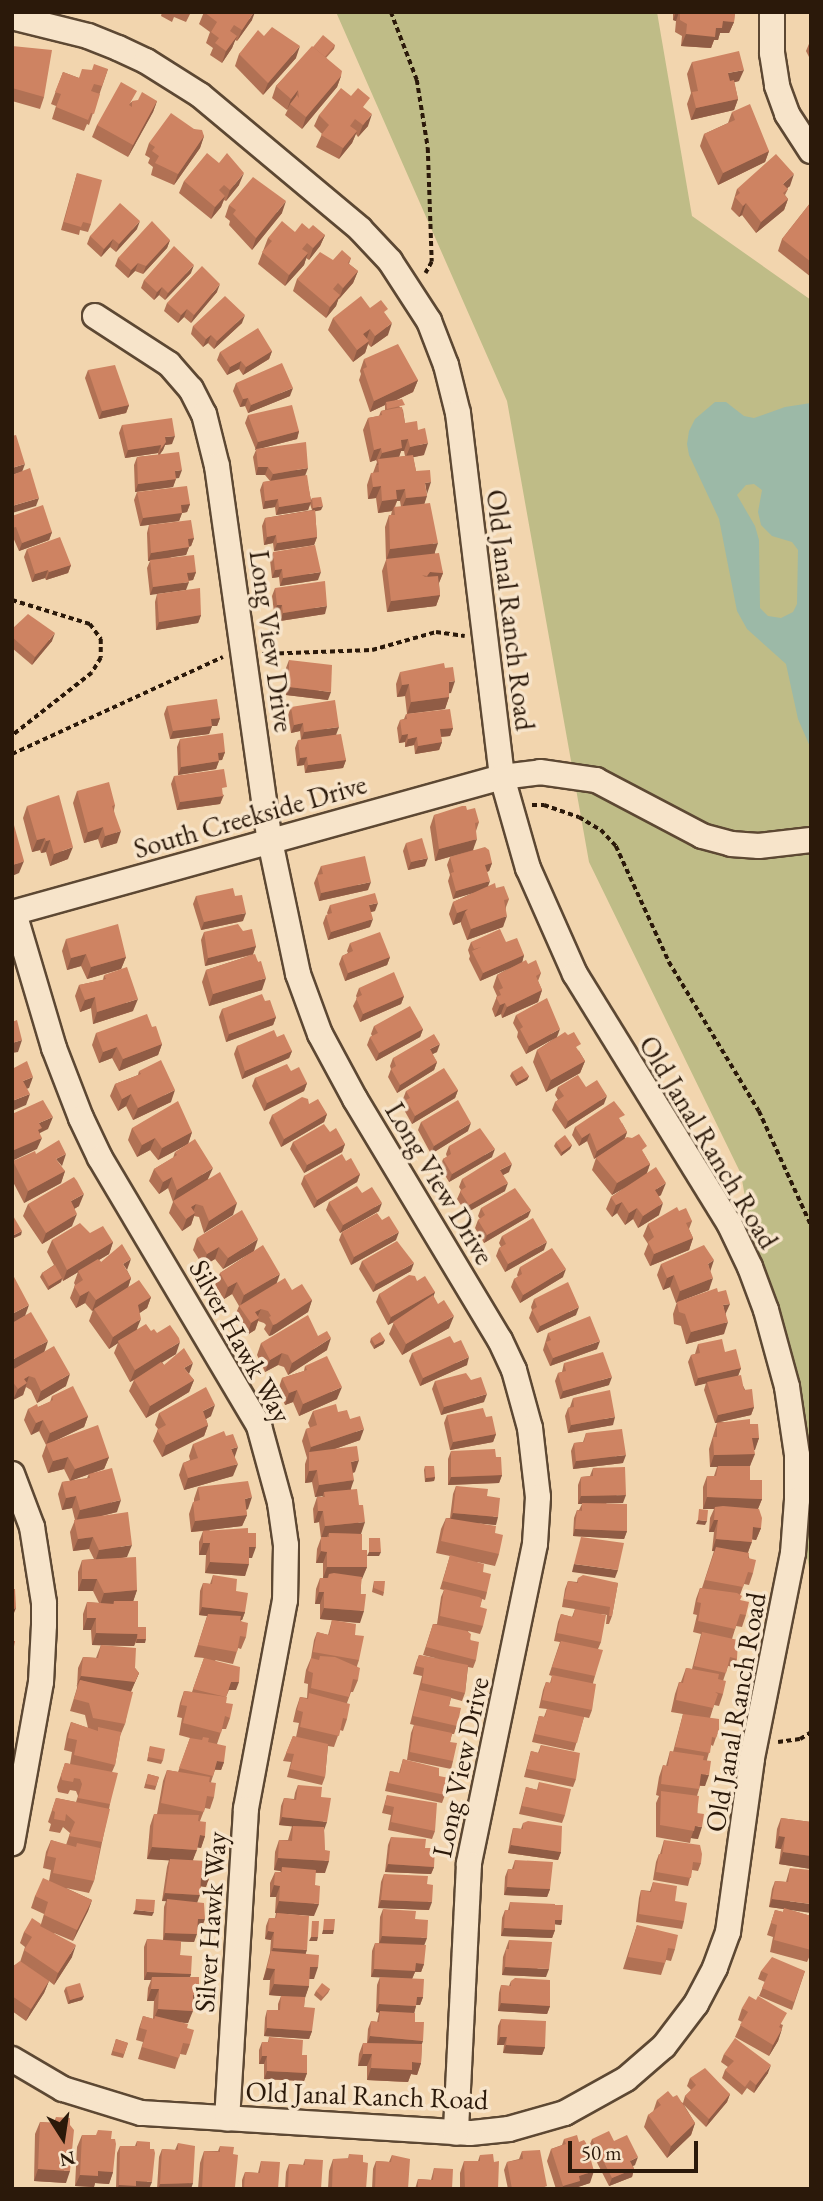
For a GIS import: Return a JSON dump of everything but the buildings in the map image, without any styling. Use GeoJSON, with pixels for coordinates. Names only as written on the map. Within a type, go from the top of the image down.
{"type":"FeatureCollection","features":[{"type":"Feature","properties":{"kind":"street"},"geometry":{"type":"LineString","coordinates":[[772,12],[772,53],[777,86],[787,114],[811,151]]}},
{"type":"Feature","properties":{"kind":"street","name":"Old Janal Ranch Road"},"geometry":{"type":"LineString","coordinates":[[12,17],[88,36],[118,48],[146,61],[200,95],[360,229],[390,261],[418,301],[446,365],[458,413],[502,777],[528,868],[575,974],[729,1223],[750,1267],[766,1310],[787,1387],[797,1455],[793,1553],[752,1759],[735,1897],[727,1932],[709,1981],[681,2026],[664,2046],[607,2092],[545,2120],[490,2132],[456,2133],[163,2115],[102,2103],[62,2089],[12,2059]]}},
{"type":"Feature","properties":{"kind":"street","name":"Long View Drive"},"geometry":{"type":"LineString","coordinates":[[95,317],[144,345],[169,364],[191,389],[204,414],[217,466],[270,841],[298,974],[320,1034],[360,1108],[500,1340],[525,1403],[536,1465],[538,1520],[532,1564],[469,1864],[456,2133]]}},
{"type":"Feature","properties":{"kind":"street","name":"South Creekside Drive"},"geometry":{"type":"LineString","coordinates":[[13,913],[502,777],[540,772],[596,780],[702,836],[731,844],[760,846],[811,840]]}},
{"type":"Feature","properties":{"kind":"street","name":"Silver Hawk Way"},"geometry":{"type":"LineString","coordinates":[[13,913],[54,1048],[81,1118],[100,1158],[259,1426],[280,1503],[286,1545],[285,1600],[246,1810],[228,2118]]}},
{"type":"Feature","properties":{"kind":"street"},"geometry":{"type":"LineString","coordinates":[[12,1474],[32,1527],[44,1603],[44,1638],[41,1682],[12,1843]]}},
{"type":"Feature","properties":{"kind":"path"},"geometry":{"type":"LineString","coordinates":[[391,12],[417,80],[428,148],[432,262],[426,273]]}},
{"type":"Feature","properties":{"kind":"path"},"geometry":{"type":"LineString","coordinates":[[12,600],[90,624],[101,639],[101,658],[92,673],[12,736]]}},
{"type":"Feature","properties":{"kind":"path"},"geometry":{"type":"LineString","coordinates":[[529,805],[544,805],[565,811],[601,830],[616,846],[668,962],[760,1111],[811,1225]]}},
{"type":"Feature","properties":{"kind":"path"},"geometry":{"type":"LineString","coordinates":[[778,1742],[800,1739],[811,1732]]}},
{"type":"Feature","properties":{"kind":"shaded area"},"geometry":{"type":"Polygon","coordinates":[[[336,12],[657,12],[692,216],[811,300],[811,1579],[741,1174],[589,862],[507,401],[336,12]]]}},
{"type":"Feature","properties":{"kind":"shaded area"},"geometry":{"type":"Polygon","coordinates":[[[715,402],[726,402],[744,416],[754,418],[785,407],[811,403],[811,749],[798,719],[786,664],[747,629],[737,611],[719,519],[689,455],[689,431],[695,419],[715,402]],[[754,484],[746,485],[737,495],[755,526],[759,540],[760,608],[768,616],[781,618],[793,612],[797,604],[798,550],[792,542],[772,536],[761,525],[758,512],[762,490],[754,484]]]}}]}
